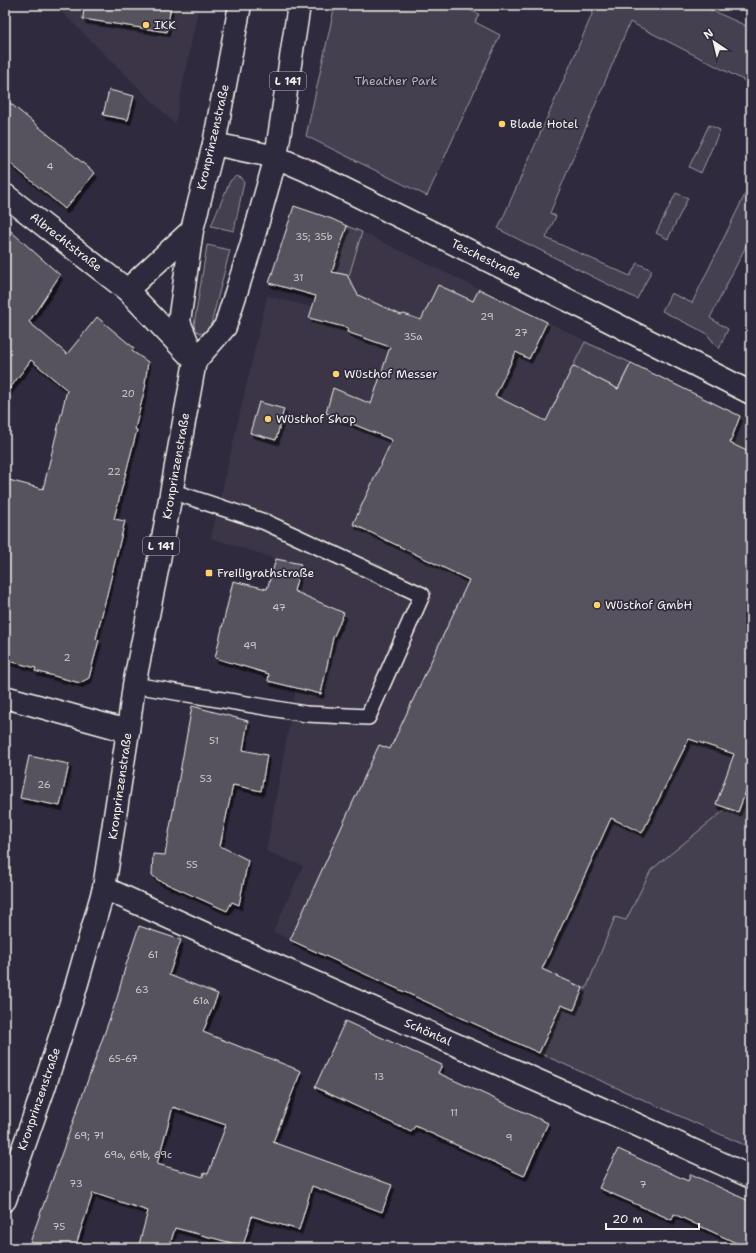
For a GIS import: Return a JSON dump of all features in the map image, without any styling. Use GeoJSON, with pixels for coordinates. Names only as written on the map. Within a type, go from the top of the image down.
{"type":"FeatureCollection","features":[{"type":"Feature","properties":{"kind":"main road","name":"Kronprinzenstraße"},"geometry":{"type":"LineString","coordinates":[[5,1200],[44,1088],[75,990],[104,888],[134,685],[159,560],[195,361],[179,322],[192,230],[214,144],[240,5]]}},
{"type":"Feature","properties":{"kind":"main road","name":"L 141"},"geometry":{"type":"LineString","coordinates":[[195,361],[225,328],[247,262],[276,157],[299,5]]}},
{"type":"Feature","properties":{"kind":"main road","name":"Teschestraße"},"geometry":{"type":"LineString","coordinates":[[214,144],[276,157],[306,170],[751,393]]}},
{"type":"Feature","properties":{"kind":"main road","name":"Albrechtstraße"},"geometry":{"type":"LineString","coordinates":[[5,195],[127,290],[195,361]]}},
{"type":"Feature","properties":{"kind":"main road"},"geometry":{"type":"LineString","coordinates":[[127,290],[192,230]]}},
{"type":"Feature","properties":{"kind":"main road"},"geometry":{"type":"LineString","coordinates":[[5,697],[128,731]]}},
{"type":"Feature","properties":{"kind":"main road","name":"Schöntal"},"geometry":{"type":"LineString","coordinates":[[104,888],[240,950],[613,1114],[751,1177]]}},
{"type":"Feature","properties":{"kind":"lane"},"geometry":{"type":"LineString","coordinates":[[134,685],[306,714],[368,717],[422,595],[265,522],[171,491]]}},
{"type":"Feature","properties":{"kind":"shaded area"},"geometry":{"type":"Polygon","coordinates":[[[54,5],[199,5],[175,124],[71,21],[54,5]]]}},
{"type":"Feature","properties":{"kind":"shaded area","name":"Wüsthof GmbH"},"geometry":{"type":"Polygon","coordinates":[[[362,232],[751,421],[751,1148],[273,932],[303,866],[266,851],[296,688],[321,694],[333,638],[344,613],[293,590],[297,577],[272,572],[276,559],[211,538],[267,296],[313,307],[326,270],[349,276],[362,232]]]}},
{"type":"Feature","properties":{"kind":"green space","name":"Theather Park"},"geometry":{"type":"Polygon","coordinates":[[[335,5],[457,5],[479,14],[475,22],[500,35],[427,196],[306,136],[335,5]]]}},
{"type":"Feature","properties":{"kind":"green space"},"geometry":{"type":"Polygon","coordinates":[[[596,5],[700,5],[751,28],[751,84],[630,22],[550,213],[556,216],[546,238],[630,276],[637,263],[652,270],[637,299],[498,229],[596,5]]]}},
{"type":"Feature","properties":{"kind":"green space"},"geometry":{"type":"Polygon","coordinates":[[[709,125],[720,130],[701,173],[689,167],[709,125]]]}},
{"type":"Feature","properties":{"kind":"green space"},"geometry":{"type":"Polygon","coordinates":[[[236,176],[242,178],[244,182],[234,231],[211,226],[230,181],[236,176]]]}},
{"type":"Feature","properties":{"kind":"green space"},"geometry":{"type":"Polygon","coordinates":[[[751,182],[751,236],[710,318],[728,329],[719,349],[706,333],[662,311],[671,293],[692,303],[751,182]]]}},
{"type":"Feature","properties":{"kind":"green space"},"geometry":{"type":"Polygon","coordinates":[[[676,193],[688,198],[668,239],[656,233],[676,193]]]}},
{"type":"Feature","properties":{"kind":"green space"},"geometry":{"type":"Polygon","coordinates":[[[347,226],[362,232],[349,276],[317,268],[338,252],[347,226]]]}},
{"type":"Feature","properties":{"kind":"green space"},"geometry":{"type":"Polygon","coordinates":[[[207,245],[230,250],[210,328],[206,333],[202,334],[195,330],[194,325],[207,245]]]}},
{"type":"Feature","properties":{"kind":"green space"},"geometry":{"type":"Polygon","coordinates":[[[585,342],[631,363],[618,389],[573,366],[585,342]]]}},
{"type":"Feature","properties":{"kind":"green space"},"geometry":{"type":"Polygon","coordinates":[[[751,777],[751,1148],[539,1053],[571,982],[586,989],[615,917],[626,920],[651,870],[727,808],[739,812],[751,777]]]}},
{"type":"Feature","properties":{"kind":"building","name":"IKK"},"geometry":{"type":"Polygon","coordinates":[[[84,5],[171,5],[167,32],[83,19],[84,5]]]}},
{"type":"Feature","properties":{"kind":"building"},"geometry":{"type":"Polygon","coordinates":[[[109,90],[134,96],[128,120],[103,115],[109,90]]]}},
{"type":"Feature","properties":{"kind":"building"},"geometry":{"type":"Polygon","coordinates":[[[5,99],[95,173],[65,209],[5,159],[5,99]]]}},
{"type":"Feature","properties":{"kind":"building","name":"Wüsthof GmbH"},"geometry":{"type":"Polygon","coordinates":[[[294,206],[332,219],[347,226],[332,272],[347,275],[358,295],[401,315],[404,314],[421,320],[438,285],[473,301],[479,289],[547,322],[529,359],[516,352],[495,396],[546,421],[573,366],[618,389],[631,363],[740,416],[730,443],[751,453],[751,778],[738,812],[716,804],[734,754],[689,739],[642,833],[611,818],[542,969],[583,988],[574,1010],[561,1005],[539,1053],[290,940],[379,745],[390,749],[469,580],[353,524],[392,440],[326,413],[333,388],[371,404],[390,347],[347,332],[348,328],[309,318],[316,296],[269,283],[294,206]]]}},
{"type":"Feature","properties":{"kind":"building"},"geometry":{"type":"Polygon","coordinates":[[[5,226],[60,275],[29,322],[67,354],[97,317],[134,348],[132,351],[148,362],[146,384],[135,429],[137,430],[114,519],[125,521],[96,639],[99,640],[89,678],[80,683],[35,671],[36,668],[5,660],[5,479],[43,489],[67,390],[31,360],[5,395],[5,226]]]}},
{"type":"Feature","properties":{"kind":"building","name":"Wüsthof Shop"},"geometry":{"type":"Polygon","coordinates":[[[259,402],[284,409],[276,440],[250,433],[259,402]]]}},
{"type":"Feature","properties":{"kind":"building"},"geometry":{"type":"Polygon","coordinates":[[[276,559],[301,564],[294,591],[344,613],[333,638],[321,694],[268,681],[269,674],[215,658],[233,581],[267,589],[276,559]]]}},
{"type":"Feature","properties":{"kind":"building"},"geometry":{"type":"Polygon","coordinates":[[[192,706],[248,721],[243,750],[267,755],[261,791],[233,785],[220,846],[248,860],[239,905],[232,902],[227,911],[158,880],[152,875],[153,854],[165,855],[192,706]]]}},
{"type":"Feature","properties":{"kind":"building"},"geometry":{"type":"Polygon","coordinates":[[[29,756],[69,764],[60,806],[20,798],[29,756]]]}},
{"type":"Feature","properties":{"kind":"building"},"geometry":{"type":"Polygon","coordinates":[[[139,926],[181,940],[169,975],[218,994],[203,1032],[301,1071],[273,1142],[392,1185],[382,1212],[312,1186],[299,1230],[252,1216],[243,1246],[175,1228],[169,1248],[138,1248],[148,1211],[93,1193],[75,1248],[28,1248],[117,998],[139,926]],[[173,1107],[157,1164],[203,1177],[204,1173],[208,1174],[226,1125],[173,1107]]]}},
{"type":"Feature","properties":{"kind":"building"},"geometry":{"type":"Polygon","coordinates":[[[345,1021],[442,1065],[438,1073],[548,1123],[524,1176],[415,1126],[411,1132],[315,1087],[345,1021]]]}},
{"type":"Feature","properties":{"kind":"building"},"geometry":{"type":"Polygon","coordinates":[[[618,1149],[688,1181],[691,1174],[751,1202],[751,1248],[747,1248],[674,1214],[672,1220],[599,1188],[618,1149]]]}},
{"type":"Feature","properties":{"kind":"place","name":"IKK"},"geometry":{"type":"Point","coordinates":[146,25]}},
{"type":"Feature","properties":{"kind":"place","name":"Blade Hotel"},"geometry":{"type":"Point","coordinates":[502,124]}},
{"type":"Feature","properties":{"kind":"place","name":"Wüsthof Messer"},"geometry":{"type":"Point","coordinates":[336,374]}},
{"type":"Feature","properties":{"kind":"place","name":"Wüsthof Shop"},"geometry":{"type":"Point","coordinates":[268,419]}},
{"type":"Feature","properties":{"kind":"place","name":"Freiligrathstraße"},"geometry":{"type":"Point","coordinates":[209,573]}},
{"type":"Feature","properties":{"kind":"place","name":"Wüsthof GmbH"},"geometry":{"type":"Point","coordinates":[597,605]}}]}
